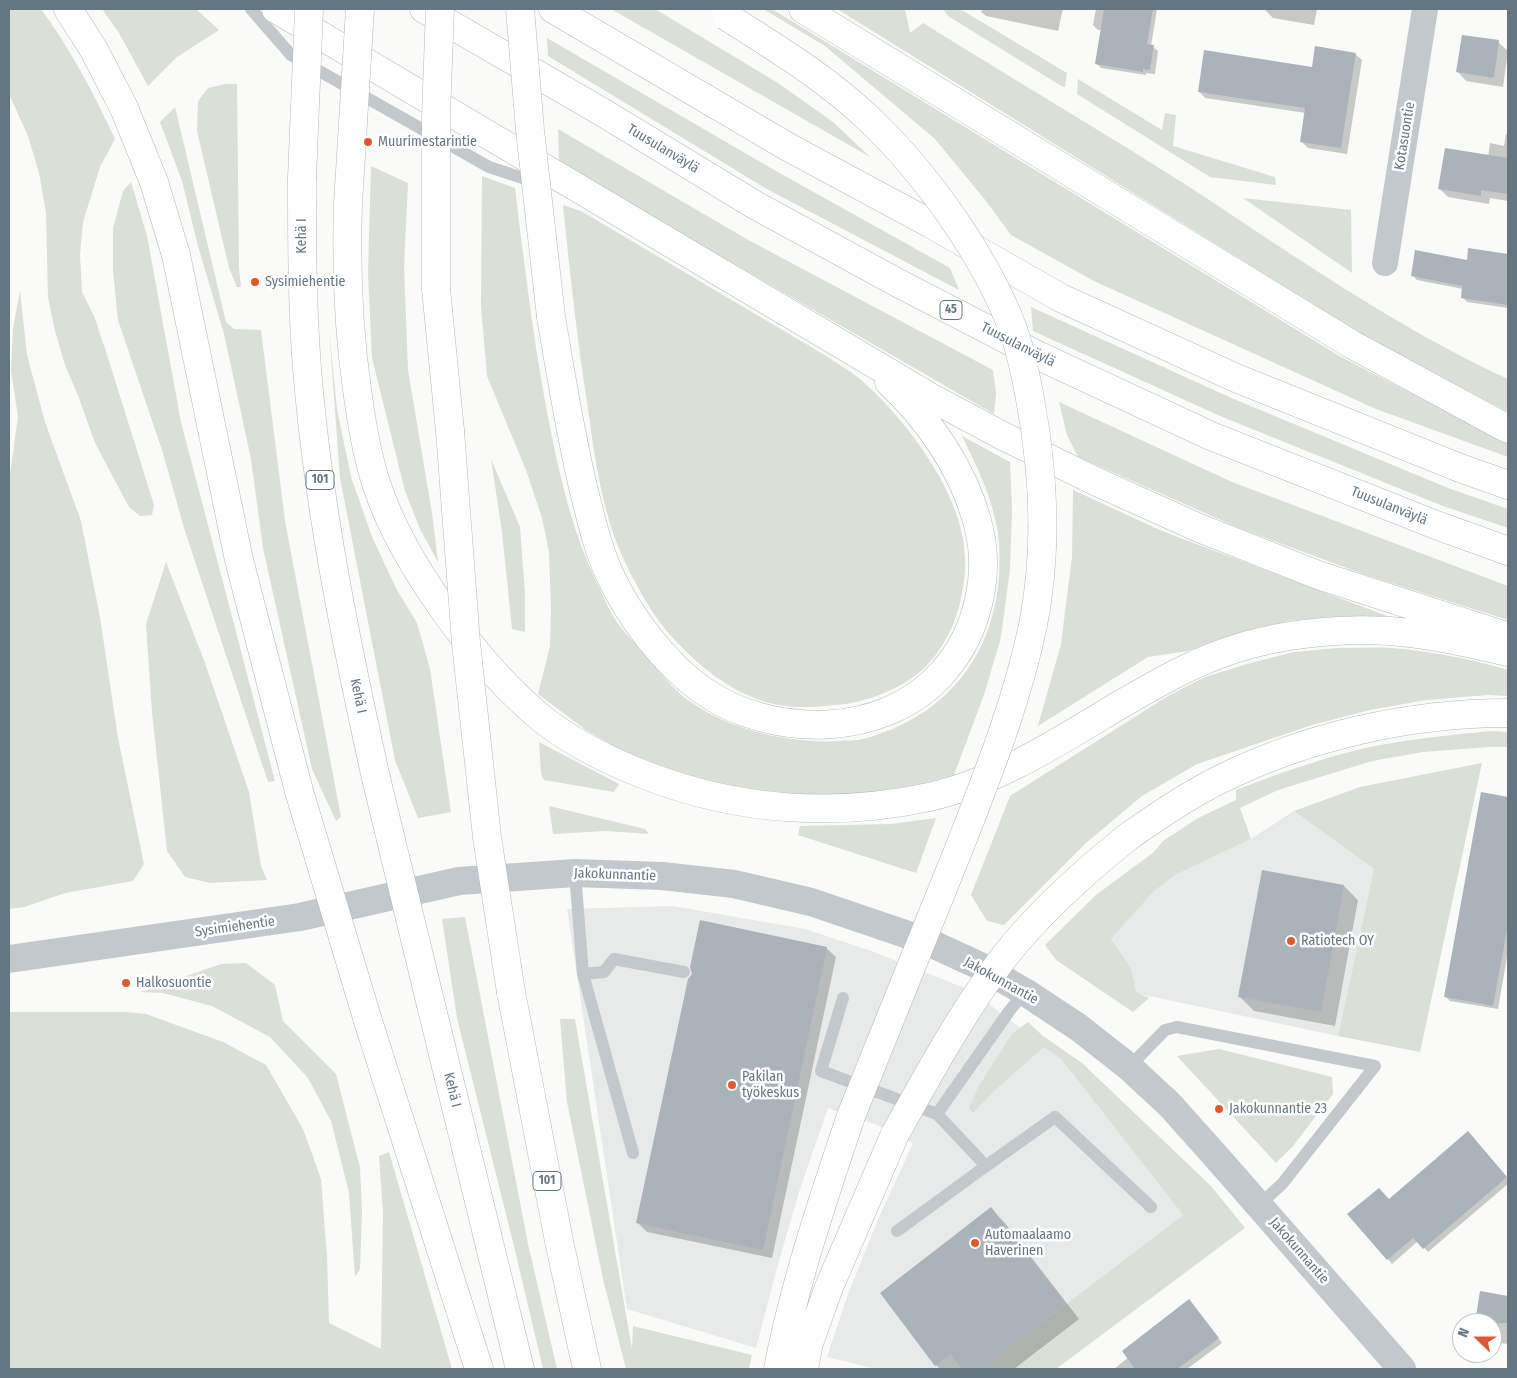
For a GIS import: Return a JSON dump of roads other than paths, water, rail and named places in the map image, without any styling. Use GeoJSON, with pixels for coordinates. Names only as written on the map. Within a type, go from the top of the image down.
{"type":"FeatureCollection","features":[{"type":"Feature","properties":{"kind":"highway"},"geometry":{"type":"LineString","coordinates":[[68,9],[94,50],[124,108],[154,182],[176,255],[239,560],[299,791],[368,1021],[480,1369]]}},
{"type":"Feature","properties":{"kind":"highway"},"geometry":{"type":"LineString","coordinates":[[276,9],[600,203],[930,396],[1003,436],[1097,482],[1191,524],[1318,574],[1508,636]]}},
{"type":"Feature","properties":{"kind":"highway","name":"Kehä I"},"geometry":{"type":"LineString","coordinates":[[309,9],[302,178],[302,271],[307,368],[331,556],[350,660],[376,778],[520,1369]]}},
{"type":"Feature","properties":{"kind":"highway"},"geometry":{"type":"LineString","coordinates":[[360,9],[348,204],[347,260],[349,318],[362,428],[375,482],[395,531],[419,574],[469,645],[507,688],[548,722],[589,749],[628,768],[678,787],[724,800],[770,806],[824,809],[881,806],[933,796],[979,781],[1023,763],[1154,685],[1196,664],[1238,648],[1291,636],[1335,632],[1389,631],[1434,636],[1508,652]]}},
{"type":"Feature","properties":{"kind":"highway","name":"Tuusulanväylä"},"geometry":{"type":"LineString","coordinates":[[424,9],[593,107],[755,205],[1036,355],[1212,436],[1436,525],[1508,550]]}},
{"type":"Feature","properties":{"kind":"highway","name":"101"},"geometry":{"type":"LineString","coordinates":[[440,9],[436,115],[436,290],[450,431],[467,653],[488,837],[511,992],[559,1241],[587,1369]]}},
{"type":"Feature","properties":{"kind":"highway"},"geometry":{"type":"LineString","coordinates":[[520,9],[530,130],[551,317],[567,411],[592,526],[609,572],[630,610],[658,648],[702,690],[727,705],[756,716],[788,723],[821,725],[854,722],[888,712],[915,696],[942,674],[960,650],[973,621],[980,591],[982,558],[978,522],[965,486],[950,458],[932,431],[905,398],[834,340]]}},
{"type":"Feature","properties":{"kind":"highway"},"geometry":{"type":"LineString","coordinates":[[553,9],[788,147],[931,224],[1061,298],[1236,378],[1460,468],[1508,485]]}},
{"type":"Feature","properties":{"kind":"highway"},"geometry":{"type":"LineString","coordinates":[[803,9],[1351,344],[1508,429]]}},
{"type":"Feature","properties":{"kind":"highway"},"geometry":{"type":"LineString","coordinates":[[720,12],[797,61],[869,118],[908,160],[942,204],[973,249],[997,293],[1014,334],[1027,381],[1040,463],[1043,509],[1041,566],[1033,622],[1020,682],[996,754],[851,1116],[799,1276],[778,1369]]}},
{"type":"Feature","properties":{"kind":"highway"},"geometry":{"type":"LineString","coordinates":[[804,1369],[809,1343],[830,1287],[895,1134],[953,1032],[1004,957],[1040,915],[1088,869],[1129,836],[1181,801],[1261,761],[1307,745],[1358,731],[1453,715],[1508,713]]}},
{"type":"Feature","properties":{"kind":"street","name":"Kotasuontie"},"geometry":{"type":"LineString","coordinates":[[1384,263],[1425,9]]}},
{"type":"Feature","properties":{"kind":"street","name":"Jakokunnantie"},"geometry":{"type":"LineString","coordinates":[[459,881],[575,873],[662,876],[734,884],[811,902],[926,941],[980,966],[1025,992],[1078,1028],[1129,1067],[1170,1105],[1402,1369]]}},
{"type":"Feature","properties":{"kind":"street","name":"Sysimiehentie"},"geometry":{"type":"LineString","coordinates":[[9,959],[300,917],[459,881]]}},
{"type":"Feature","properties":{"kind":"lane"},"geometry":{"type":"LineString","coordinates":[[251,9],[291,55],[489,167],[600,203]]}},
{"type":"Feature","properties":{"kind":"lane"},"geometry":{"type":"LineString","coordinates":[[575,873],[583,974],[633,1152]]}},
{"type":"Feature","properties":{"kind":"lane"},"geometry":{"type":"LineString","coordinates":[[583,974],[604,972],[614,959],[684,972]]}},
{"type":"Feature","properties":{"kind":"lane"},"geometry":{"type":"LineString","coordinates":[[937,1114],[1010,1010],[1025,992]]}},
{"type":"Feature","properties":{"kind":"lane"},"geometry":{"type":"LineString","coordinates":[[843,998],[821,1071],[937,1114],[986,1166]]}},
{"type":"Feature","properties":{"kind":"lane"},"geometry":{"type":"LineString","coordinates":[[1129,1067],[1165,1030],[1177,1027],[1375,1066],[1282,1184],[1259,1205]]}},
{"type":"Feature","properties":{"kind":"lane"},"geometry":{"type":"LineString","coordinates":[[897,1231],[1056,1118],[1150,1207]]}},
{"type":"Feature","properties":{"kind":"place","name":"Muurimestarintie"},"geometry":{"type":"Point","coordinates":[368,142]}},
{"type":"Feature","properties":{"kind":"place","name":"Sysimiehentie"},"geometry":{"type":"Point","coordinates":[255,282]}},
{"type":"Feature","properties":{"kind":"place","name":"Ratiotech OY"},"geometry":{"type":"Point","coordinates":[1291,941]}},
{"type":"Feature","properties":{"kind":"place","name":"Halkosuontie"},"geometry":{"type":"Point","coordinates":[126,983]}},
{"type":"Feature","properties":{"kind":"place","name":"Pakilan työkeskus"},"geometry":{"type":"Point","coordinates":[732,1085]}},
{"type":"Feature","properties":{"kind":"place","name":"Jakokunnantie 23"},"geometry":{"type":"Point","coordinates":[1219,1109]}},
{"type":"Feature","properties":{"kind":"place","name":"Automaalaamo Haverinen"},"geometry":{"type":"Point","coordinates":[975,1243]}}]}
